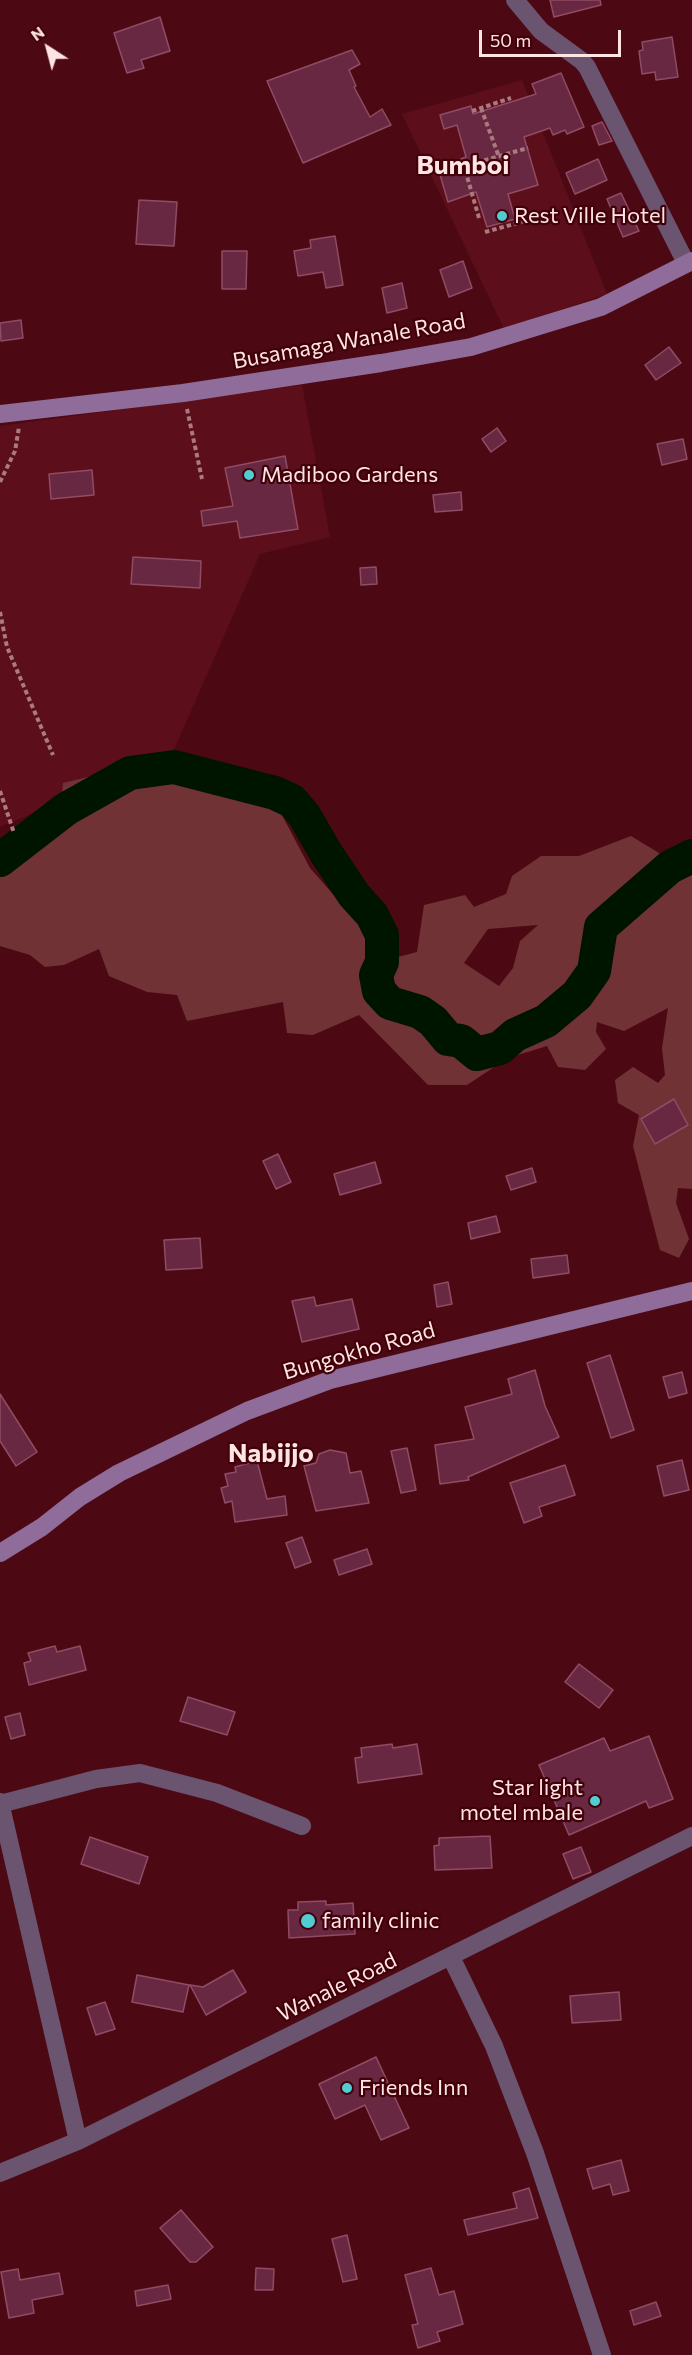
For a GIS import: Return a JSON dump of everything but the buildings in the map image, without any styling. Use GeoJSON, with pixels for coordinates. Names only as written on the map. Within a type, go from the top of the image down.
{"type":"FeatureCollection","features":[{"type":"Feature","properties":{"kind":"street"},"geometry":{"type":"LineString","coordinates":[[514,0],[541,31],[587,67],[689,262]]}},
{"type":"Feature","properties":{"kind":"street","name":"Busamaga Wanale Road"},"geometry":{"type":"LineString","coordinates":[[0,414],[183,393],[471,347],[602,306],[689,262]]}},
{"type":"Feature","properties":{"kind":"street","name":"Bungokho Road"},"geometry":{"type":"LineString","coordinates":[[0,1553],[42,1527],[80,1497],[119,1473],[237,1416],[330,1380],[692,1292]]}},
{"type":"Feature","properties":{"kind":"street"},"geometry":{"type":"LineString","coordinates":[[78,2141],[0,1803],[96,1779],[140,1773],[217,1793],[302,1826]]}},
{"type":"Feature","properties":{"kind":"street","name":"Wanale Road"},"geometry":{"type":"LineString","coordinates":[[0,2173],[78,2141],[692,1836]]}},
{"type":"Feature","properties":{"kind":"street"},"geometry":{"type":"LineString","coordinates":[[451,1957],[495,2046],[535,2153],[602,2355]]}},
{"type":"Feature","properties":{"kind":"path"},"geometry":{"type":"LineString","coordinates":[[472,111],[511,98]]}},
{"type":"Feature","properties":{"kind":"path"},"geometry":{"type":"LineString","coordinates":[[481,108],[499,157]]}},
{"type":"Feature","properties":{"kind":"path"},"geometry":{"type":"LineString","coordinates":[[479,218],[464,166],[528,148]]}},
{"type":"Feature","properties":{"kind":"path"},"geometry":{"type":"LineString","coordinates":[[486,232],[558,212]]}},
{"type":"Feature","properties":{"kind":"path"},"geometry":{"type":"LineString","coordinates":[[183,393],[202,479]]}},
{"type":"Feature","properties":{"kind":"path"},"geometry":{"type":"LineString","coordinates":[[0,482],[15,451],[21,412]]}},
{"type":"Feature","properties":{"kind":"path"},"geometry":{"type":"LineString","coordinates":[[0,612],[7,647],[53,755]]}},
{"type":"Feature","properties":{"kind":"path"},"geometry":{"type":"LineString","coordinates":[[0,791],[14,833]]}},
{"type":"Feature","properties":{"kind":"shaded area"},"geometry":{"type":"Polygon","coordinates":[[[522,80],[607,294],[504,329],[402,114],[522,80]]]}},
{"type":"Feature","properties":{"kind":"shaded area"},"geometry":{"type":"Polygon","coordinates":[[[302,385],[330,537],[260,554],[169,761],[151,762],[82,789],[62,801],[0,827],[0,426],[302,385]]]}},
{"type":"Feature","properties":{"kind":"shaded area"},"geometry":{"type":"Polygon","coordinates":[[[169,761],[228,771],[274,800],[310,868],[390,959],[417,952],[424,905],[465,895],[474,907],[506,894],[512,876],[541,856],[579,856],[631,836],[692,873],[692,1189],[678,1188],[676,1203],[689,1239],[679,1258],[660,1250],[633,1146],[639,1115],[618,1103],[615,1080],[633,1067],[658,1083],[665,1075],[662,1048],[668,1008],[624,1031],[597,1022],[596,1032],[606,1049],[585,1070],[558,1067],[547,1046],[508,1058],[467,1085],[428,1085],[359,1015],[313,1035],[287,1033],[283,1002],[187,1021],[177,995],[147,992],[109,976],[99,949],[64,965],[45,967],[30,955],[0,946],[0,843],[60,827],[63,783],[151,762],[169,761]],[[538,925],[488,929],[464,963],[499,986],[513,968],[520,941],[538,925]]]}},
{"type":"Feature","properties":{"kind":"waterway"},"geometry":{"type":"LineString","coordinates":[[0,860],[66,809],[130,773],[174,767],[275,793],[292,801],[304,815],[354,895],[372,915],[382,935],[382,962],[376,975],[379,991],[390,1003],[420,1012],[433,1021],[448,1039],[461,1041],[477,1054],[500,1048],[515,1035],[546,1021],[577,995],[594,971],[601,927],[670,867],[692,856]]}},
{"type":"Feature","properties":{"kind":"place","name":"Rest Ville Hotel"},"geometry":{"type":"Point","coordinates":[502,216]}},
{"type":"Feature","properties":{"kind":"place","name":"Madiboo Gardens"},"geometry":{"type":"Point","coordinates":[249,475]}},
{"type":"Feature","properties":{"kind":"place","name":"Star light motel mbale"},"geometry":{"type":"Point","coordinates":[595,1801]}},
{"type":"Feature","properties":{"kind":"place","name":"family clinic"},"geometry":{"type":"Point","coordinates":[308,1921]}},
{"type":"Feature","properties":{"kind":"place","name":"Friends Inn"},"geometry":{"type":"Point","coordinates":[347,2088]}},
{"type":"Feature","properties":{"kind":"district","name":"Bumboi"},"geometry":{"type":"Point","coordinates":[463,165]}},
{"type":"Feature","properties":{"kind":"district","name":"Nabijjo"},"geometry":{"type":"Point","coordinates":[271,1453]}}]}
